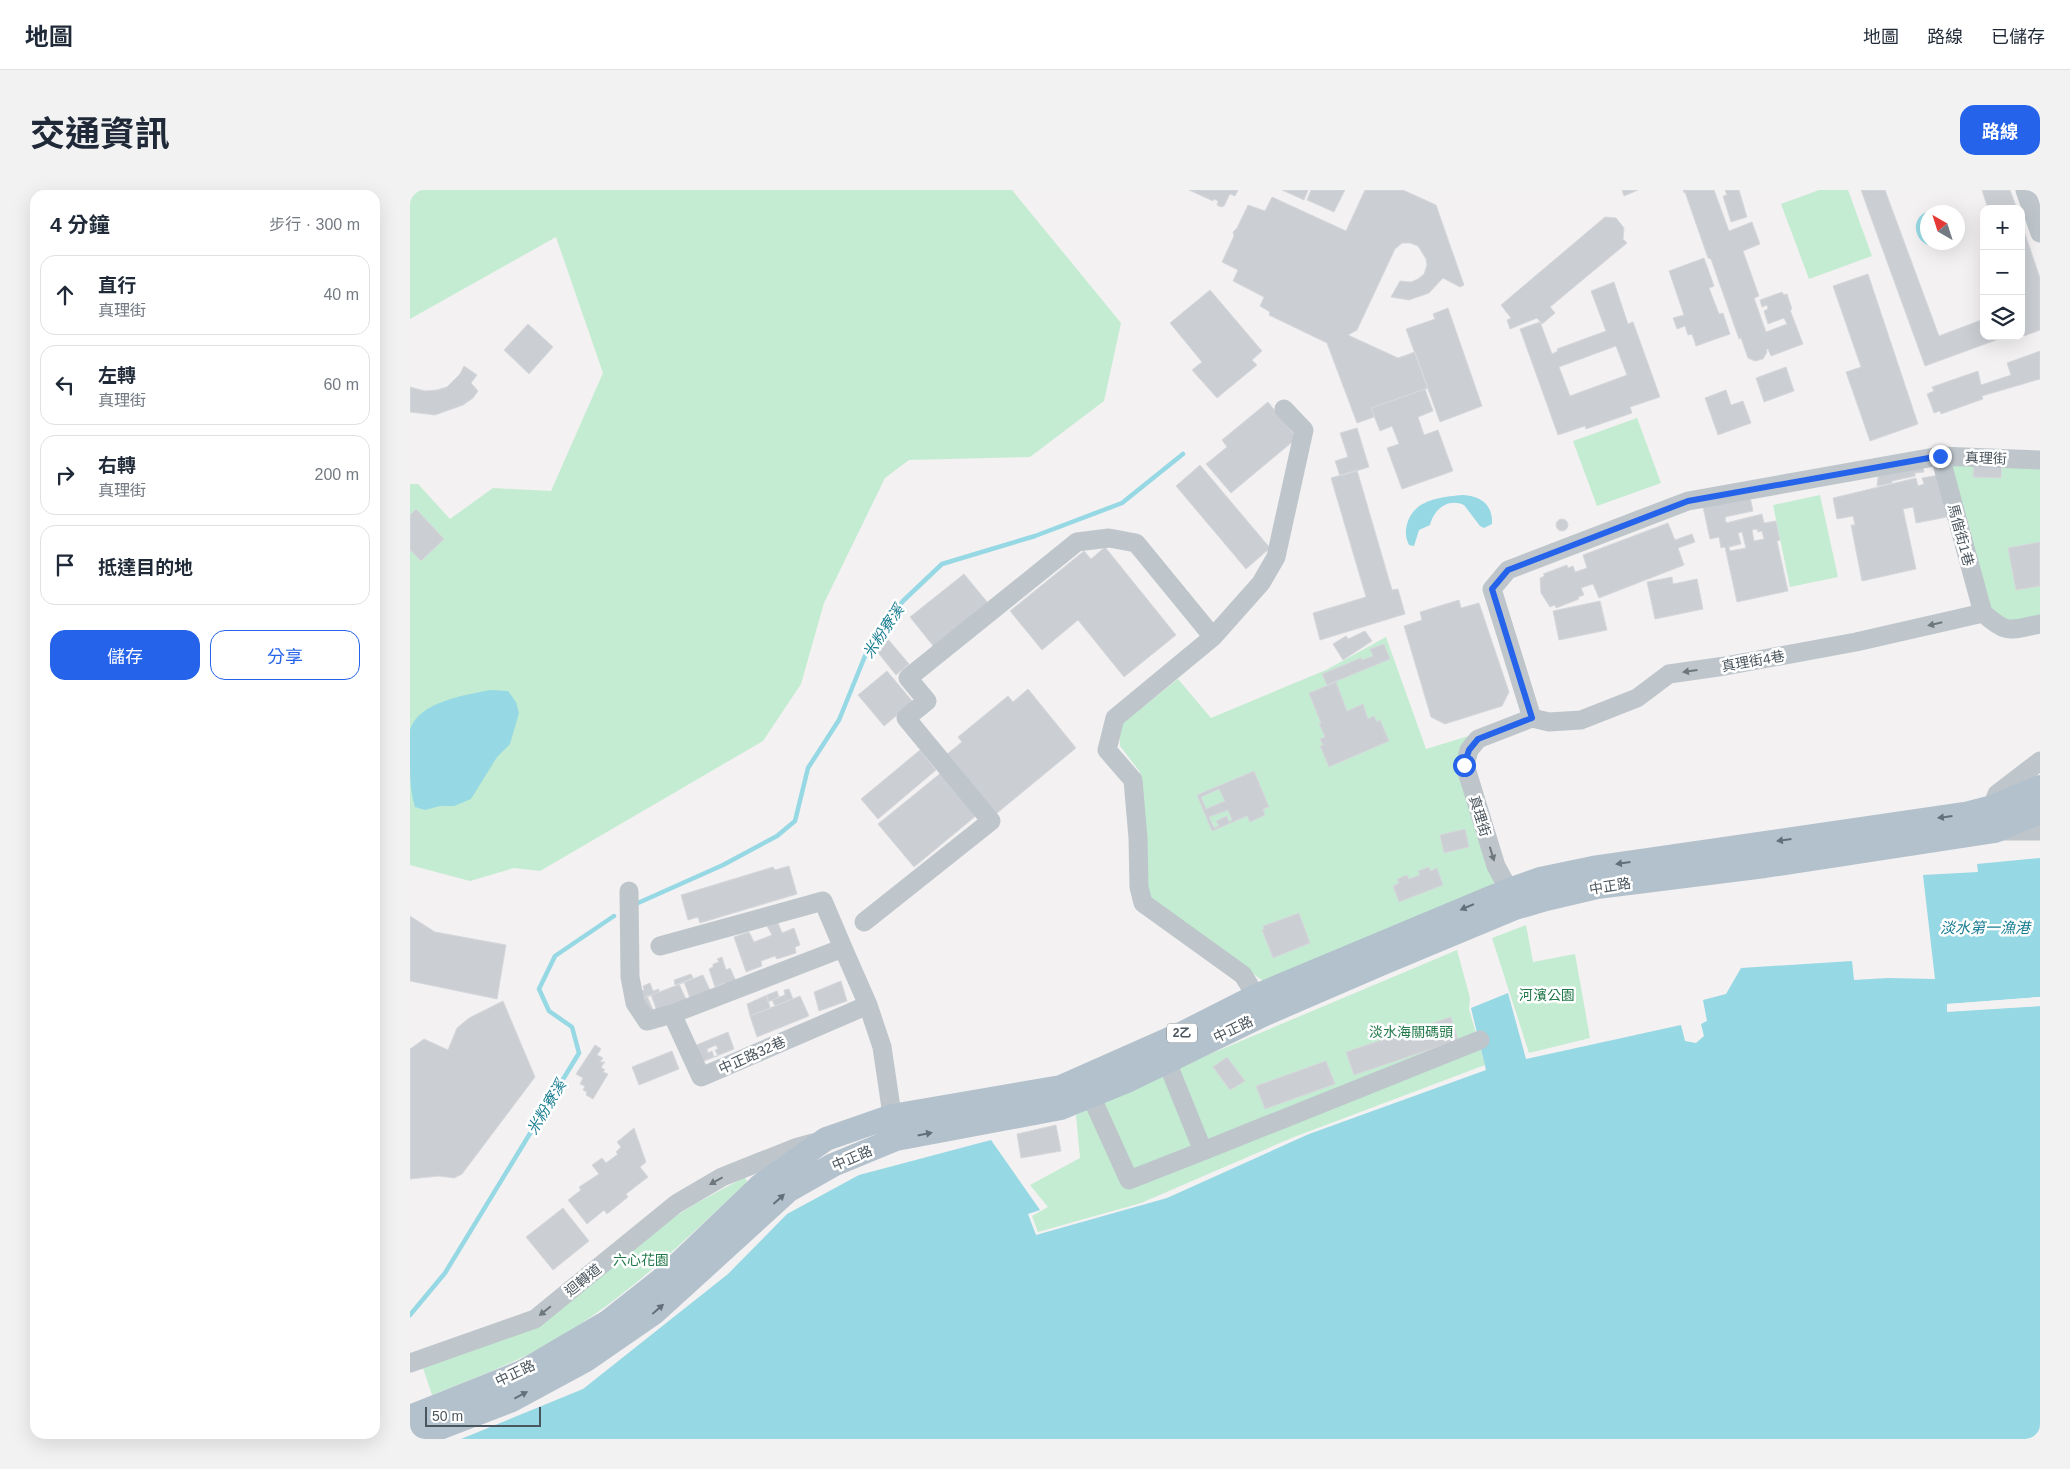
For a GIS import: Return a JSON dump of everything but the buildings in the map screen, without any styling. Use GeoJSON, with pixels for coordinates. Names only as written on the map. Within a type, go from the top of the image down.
{"type":"FeatureCollection","features":[{"type":"Feature","properties":{"kind":"main road","name":"2乙"},"geometry":{"type":"LineString","coordinates":[[1992,807],[2040,787]]}},
{"type":"Feature","properties":{"kind":"main road","name":"中正路"},"geometry":{"type":"LineString","coordinates":[[441,1416],[512,1400],[586,1360],[654,1313],[789,1190],[834,1165],[896,1139],[1061,1108],[1127,1082],[1265,1014],[1512,899],[1540,879],[1593,868],[1965,814],[1992,807]]}},
{"type":"Feature","properties":{"kind":"main road","name":"2乙"},"geometry":{"type":"LineString","coordinates":[[1995,831],[2040,812]]}},
{"type":"Feature","properties":{"kind":"main road","name":"中正路"},"geometry":{"type":"LineString","coordinates":[[441,1416],[522,1372],[609,1321],[666,1276],[761,1185],[826,1139],[892,1116],[1060,1087],[1183,1032],[1256,996],[1512,899],[1546,899],[1596,887],[1765,866],[1995,831]]}},
{"type":"Feature","properties":{"kind":"main road","name":"2乙"},"geometry":{"type":"LineString","coordinates":[[410,1417],[441,1416]]}},
{"type":"Feature","properties":{"kind":"main road","name":"2乙"},"geometry":{"type":"LineString","coordinates":[[411,1439],[441,1416]]}},
{"type":"Feature","properties":{"kind":"street"},"geometry":{"type":"LineString","coordinates":[[2025,190],[2040,234]]}},
{"type":"Feature","properties":{"kind":"street"},"geometry":{"type":"LineString","coordinates":[[1256,996],[1243,975],[1142,903],[1139,887],[1138,838],[1133,780],[1107,750],[1115,718],[1213,637],[1261,583],[1276,557],[1304,430],[1284,409]]}},
{"type":"Feature","properties":{"kind":"street","name":"真理街"},"geometry":{"type":"LineString","coordinates":[[1512,899],[1496,866],[1464,765],[1469,750],[1478,739],[1532,718],[1492,589],[1508,570],[1688,501],[1940,456],[2040,460]]}},
{"type":"Feature","properties":{"kind":"street","name":"馬偕街1巷"},"geometry":{"type":"LineString","coordinates":[[1940,456],[1983,613]]}},
{"type":"Feature","properties":{"kind":"street"},"geometry":{"type":"LineString","coordinates":[[864,922],[991,821],[906,718],[927,701],[908,678],[1077,542],[1109,538],[1136,543],[1213,637]]}},
{"type":"Feature","properties":{"kind":"street"},"geometry":{"type":"LineString","coordinates":[[1983,613],[2002,628],[2009,630],[2040,624]]}},
{"type":"Feature","properties":{"kind":"street","name":"真理街4巷"},"geometry":{"type":"LineString","coordinates":[[1532,718],[1549,722],[1581,720],[1637,698],[1669,674],[1725,666],[1856,642],[1983,613]]}},
{"type":"Feature","properties":{"kind":"street"},"geometry":{"type":"LineString","coordinates":[[1995,831],[1992,807],[1997,794],[2040,762]]}},
{"type":"Feature","properties":{"kind":"street","name":"中正路"},"geometry":{"type":"LineString","coordinates":[[1995,831],[2040,831]]}},
{"type":"Feature","properties":{"kind":"street"},"geometry":{"type":"LineString","coordinates":[[629,891],[630,977],[635,1003],[647,1021],[672,1014],[843,948]]}},
{"type":"Feature","properties":{"kind":"street"},"geometry":{"type":"LineString","coordinates":[[660,946],[823,901],[868,1005],[882,1047],[896,1139]]}},
{"type":"Feature","properties":{"kind":"street","name":"中正路32巷"},"geometry":{"type":"LineString","coordinates":[[672,1014],[701,1078],[868,1005]]}},
{"type":"Feature","properties":{"kind":"street"},"geometry":{"type":"LineString","coordinates":[[1095,1105],[1129,1180],[1480,1040]]}},
{"type":"Feature","properties":{"kind":"street"},"geometry":{"type":"LineString","coordinates":[[1167,1062],[1203,1151]]}},
{"type":"Feature","properties":{"kind":"street","name":"迴轉道"},"geometry":{"type":"LineString","coordinates":[[410,1363],[535,1319],[676,1204],[722,1177],[795,1148],[826,1139]]}},
{"type":"Feature","properties":{"kind":"green space"},"geometry":{"type":"Polygon","coordinates":[[[410,190],[1012,190],[1121,323],[1104,401],[1030,457],[909,460],[885,478],[824,603],[801,684],[763,741],[540,871],[514,868],[470,881],[410,865],[410,484],[418,484],[450,519],[493,488],[551,491],[603,373],[556,237],[410,319],[410,190]]]}},
{"type":"Feature","properties":{"kind":"green space"},"geometry":{"type":"Polygon","coordinates":[[[1819,190],[1848,190],[1872,256],[1809,279],[1781,204],[1819,190]]]}},
{"type":"Feature","properties":{"kind":"green space"},"geometry":{"type":"Polygon","coordinates":[[[1637,418],[1661,483],[1597,506],[1573,441],[1637,418]]]}},
{"type":"Feature","properties":{"kind":"green space"},"geometry":{"type":"Polygon","coordinates":[[[1949,459],[2040,462],[2040,619],[2005,627],[1985,602],[1970,529],[1949,459]]]}},
{"type":"Feature","properties":{"kind":"green space"},"geometry":{"type":"Polygon","coordinates":[[[1820,495],[1838,577],[1790,587],[1773,505],[1820,495]]]}},
{"type":"Feature","properties":{"kind":"green space"},"geometry":{"type":"Polygon","coordinates":[[[1386,637],[1426,749],[1472,735],[1461,760],[1494,882],[1492,885],[1263,981],[1148,897],[1140,772],[1120,746],[1119,726],[1178,679],[1211,718],[1326,670],[1386,637]]]}},
{"type":"Feature","properties":{"kind":"green space","name":"河濱公園"},"geometry":{"type":"Polygon","coordinates":[[[1526,925],[1533,962],[1575,954],[1590,1038],[1529,1053],[1492,938],[1526,925]]]}},
{"type":"Feature","properties":{"kind":"green space","name":"淡水海關碼頭"},"geometry":{"type":"Polygon","coordinates":[[[1457,950],[1470,998],[1469,1009],[1485,1065],[1294,1137],[1141,1203],[1038,1232],[1032,1216],[1048,1207],[1030,1185],[1080,1158],[1076,1115],[1170,1071],[1457,950]]]}},
{"type":"Feature","properties":{"kind":"green space","name":"六心花園"},"geometry":{"type":"Polygon","coordinates":[[[745,1177],[747,1182],[655,1267],[606,1306],[553,1341],[524,1356],[432,1395],[423,1368],[541,1323],[655,1229],[695,1204],[745,1177]]]}},
{"type":"Feature","properties":{"kind":"water"},"geometry":{"type":"Polygon","coordinates":[[[1920,217],[1920,238],[1916,226],[1920,217]]]}},
{"type":"Feature","properties":{"kind":"water"},"geometry":{"type":"Polygon","coordinates":[[[1463,495],[1480,499],[1488,506],[1492,517],[1492,524],[1484,528],[1480,526],[1464,505],[1458,503],[1447,504],[1438,510],[1430,525],[1419,530],[1414,546],[1409,545],[1406,527],[1417,508],[1438,498],[1463,495]]]}},
{"type":"Feature","properties":{"kind":"water"},"geometry":{"type":"Polygon","coordinates":[[[490,690],[508,691],[516,702],[519,713],[510,744],[497,757],[471,799],[454,806],[440,806],[425,810],[415,807],[411,788],[410,730],[415,720],[432,706],[444,701],[490,690]]]}},
{"type":"Feature","properties":{"kind":"water","name":"淡水第一漁港"},"geometry":{"type":"Polygon","coordinates":[[[2040,858],[2040,997],[1948,1004],[1947,1011],[2040,1006],[2040,1439],[461,1439],[583,1389],[728,1274],[787,1214],[859,1175],[991,1140],[1040,1210],[1028,1214],[1036,1235],[1167,1198],[1309,1134],[1486,1070],[1471,1008],[1508,993],[1526,1059],[1681,1025],[1685,1041],[1696,1043],[1704,1036],[1701,1024],[1707,1021],[1703,1000],[1726,994],[1741,968],[1852,961],[1854,980],[1888,978],[1935,979],[1923,875],[1978,872],[1977,864],[2040,858]]]}},
{"type":"Feature","properties":{"kind":"pier"},"geometry":{"type":"Polygon","coordinates":[[[2040,997],[2040,999],[1950,1006],[1950,1009],[2040,1003],[2040,1006],[1947,1012],[1947,1004],[2040,997]]]}},
{"type":"Feature","properties":{"kind":"waterway","name":"米粉寮溪"},"geometry":{"type":"LineString","coordinates":[[638,903],[723,865],[777,836],[795,821],[808,768],[839,720],[865,656],[878,633],[903,601],[942,564],[1035,536],[1122,503],[1183,454]]}},
{"type":"Feature","properties":{"kind":"waterway","name":"米粉寮溪"},"geometry":{"type":"LineString","coordinates":[[410,1315],[445,1273],[579,1053],[572,1027],[549,1011],[539,989],[555,956],[614,916]]}},
{"type":"Feature","properties":{"kind":"route"},"geometry":{"type":"LineString","coordinates":[[1464,765],[1469,750],[1478,739],[1532,718],[1492,589],[1508,570],[1688,501],[1940,456]]}}]}
